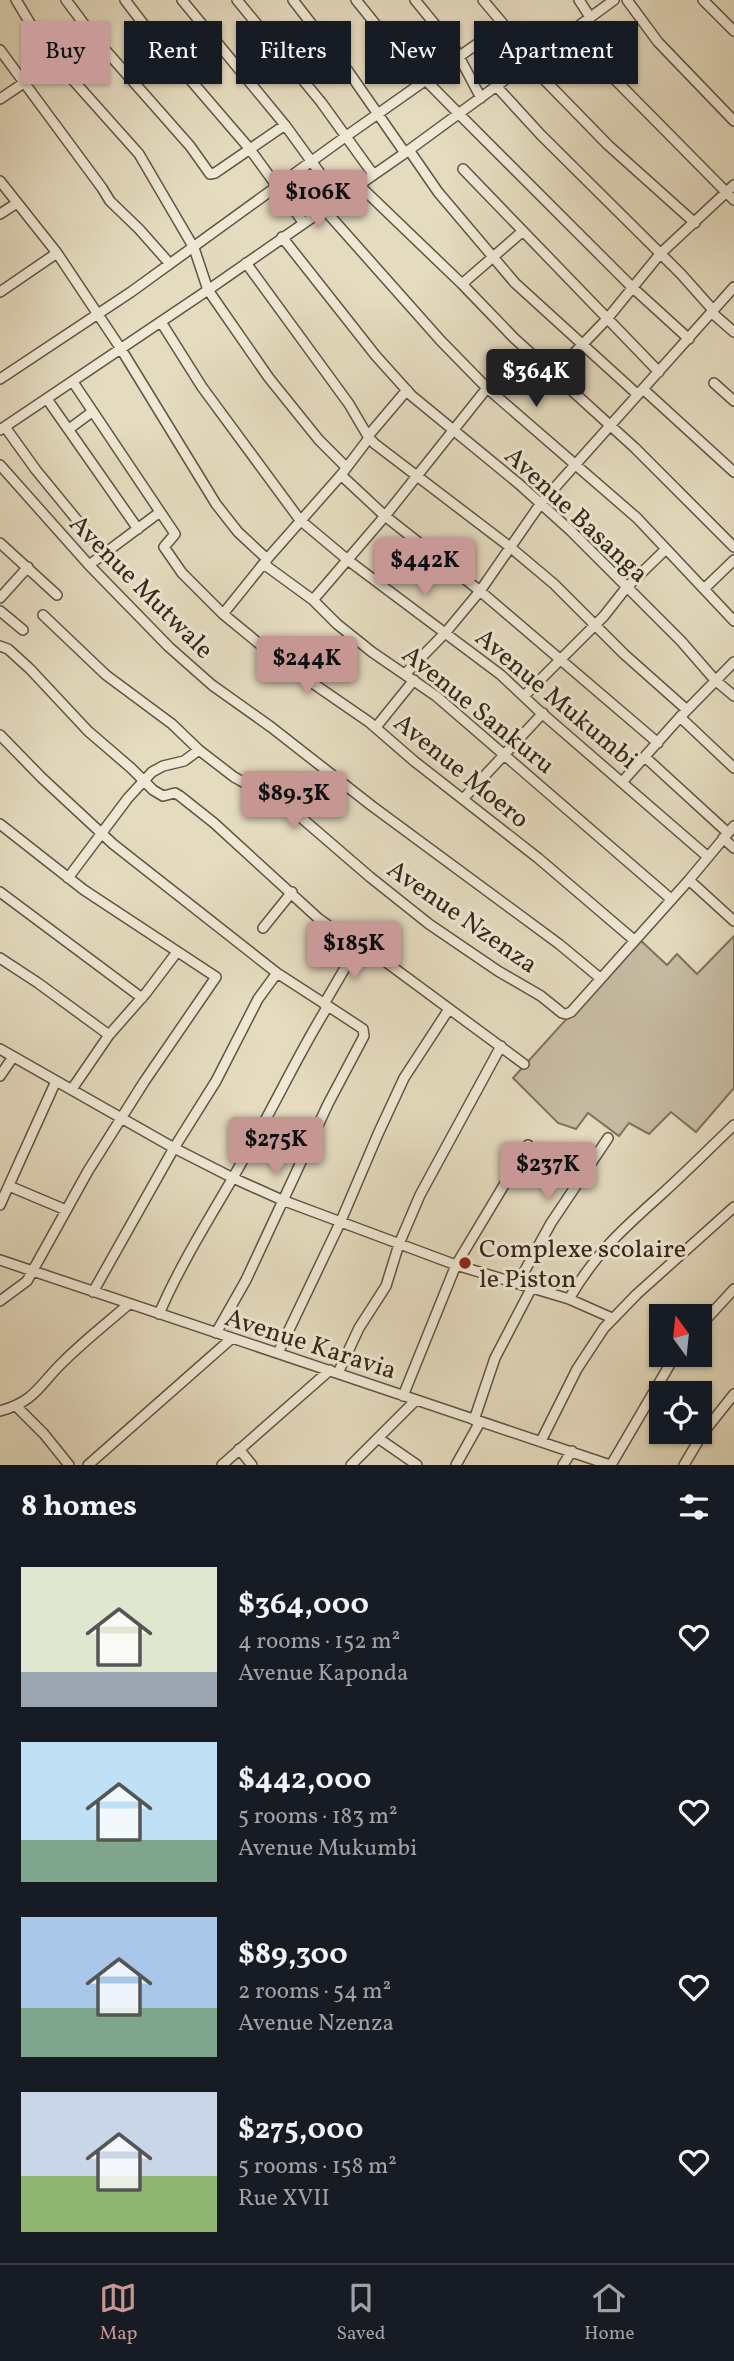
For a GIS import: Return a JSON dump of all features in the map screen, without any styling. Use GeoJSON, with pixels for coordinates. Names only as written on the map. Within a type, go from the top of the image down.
{"type":"FeatureCollection","features":[{"type":"Feature","properties":{"kind":"street"},"geometry":{"type":"LineString","coordinates":[[16,0],[28,21]]}},
{"type":"Feature","properties":{"kind":"street"},"geometry":{"type":"LineString","coordinates":[[66,0],[82,21]]}},
{"type":"Feature","properties":{"kind":"street"},"geometry":{"type":"LineString","coordinates":[[125,0],[150,34],[249,148],[303,222]]}},
{"type":"Feature","properties":{"kind":"street"},"geometry":{"type":"LineString","coordinates":[[182,0],[285,125],[338,198]]}},
{"type":"Feature","properties":{"kind":"street"},"geometry":{"type":"LineString","coordinates":[[237,0],[321,102],[373,174]]}},
{"type":"Feature","properties":{"kind":"street"},"geometry":{"type":"LineString","coordinates":[[293,0],[438,192],[522,290],[734,472]]}},
{"type":"Feature","properties":{"kind":"street"},"geometry":{"type":"LineString","coordinates":[[356,0],[373,21]]}},
{"type":"Feature","properties":{"kind":"street"},"geometry":{"type":"LineString","coordinates":[[415,0],[432,21]]}},
{"type":"Feature","properties":{"kind":"street"},"geometry":{"type":"LineString","coordinates":[[483,0],[501,21]]}},
{"type":"Feature","properties":{"kind":"street"},"geometry":{"type":"LineString","coordinates":[[579,0],[590,18]]}},
{"type":"Feature","properties":{"kind":"street"},"geometry":{"type":"LineString","coordinates":[[586,21],[614,0]]}},
{"type":"Feature","properties":{"kind":"street"},"geometry":{"type":"LineString","coordinates":[[627,0],[659,42],[734,121]]}},
{"type":"Feature","properties":{"kind":"street"},"geometry":{"type":"LineString","coordinates":[[703,0],[734,31]]}},
{"type":"Feature","properties":{"kind":"street"},"geometry":{"type":"LineString","coordinates":[[474,48],[460,58],[481,98]]}},
{"type":"Feature","properties":{"kind":"street"},"geometry":{"type":"LineString","coordinates":[[0,50],[21,80]]}},
{"type":"Feature","properties":{"kind":"street"},"geometry":{"type":"LineString","coordinates":[[110,55],[190,146],[209,173],[214,174],[285,125]]}},
{"type":"Feature","properties":{"kind":"street"},"geometry":{"type":"LineString","coordinates":[[0,99],[24,84],[110,201],[170,264]]}},
{"type":"Feature","properties":{"kind":"street"},"geometry":{"type":"LineString","coordinates":[[77,84],[139,154],[194,248],[208,290],[269,378],[344,471],[385,516],[480,591],[658,743]]}},
{"type":"Feature","properties":{"kind":"street"},"geometry":{"type":"LineString","coordinates":[[0,379],[194,248],[422,84]]}},
{"type":"Feature","properties":{"kind":"street"},"geometry":{"type":"LineString","coordinates":[[429,84],[632,287],[689,340]]}},
{"type":"Feature","properties":{"kind":"street"},"geometry":{"type":"LineString","coordinates":[[104,553],[3,429],[208,290],[500,84]]}},
{"type":"Feature","properties":{"kind":"street"},"geometry":{"type":"LineString","coordinates":[[548,84],[608,145],[695,223]]}},
{"type":"Feature","properties":{"kind":"street"},"geometry":{"type":"LineString","coordinates":[[618,84],[647,114],[730,188],[734,200]]}},
{"type":"Feature","properties":{"kind":"street"},"geometry":{"type":"LineString","coordinates":[[496,87],[734,332]]}},
{"type":"Feature","properties":{"kind":"street"},"geometry":{"type":"LineString","coordinates":[[463,169],[659,372]]}},
{"type":"Feature","properties":{"kind":"street","name":"Avenue Sankuru"},"geometry":{"type":"LineString","coordinates":[[0,181],[57,253],[121,349],[216,504],[265,561],[313,600],[337,624],[410,677],[505,754],[671,899]]}},
{"type":"Feature","properties":{"kind":"street"},"geometry":{"type":"LineString","coordinates":[[359,185],[553,376],[610,425],[734,547]]}},
{"type":"Feature","properties":{"kind":"street"},"geometry":{"type":"LineString","coordinates":[[553,376],[607,319],[660,254],[730,188]]}},
{"type":"Feature","properties":{"kind":"street"},"geometry":{"type":"LineString","coordinates":[[0,215],[17,203]]}},
{"type":"Feature","properties":{"kind":"street"},"geometry":{"type":"LineString","coordinates":[[323,208],[432,331],[487,387],[637,518],[734,621]]}},
{"type":"Feature","properties":{"kind":"street"},"geometry":{"type":"LineString","coordinates":[[462,284],[523,231]]}},
{"type":"Feature","properties":{"kind":"street","name":"Avenue Basanga"},"geometry":{"type":"LineString","coordinates":[[282,237],[407,390],[571,531],[715,680],[734,696]]}},
{"type":"Feature","properties":{"kind":"street"},"geometry":{"type":"LineString","coordinates":[[0,292],[57,253]]}},
{"type":"Feature","properties":{"kind":"street"},"geometry":{"type":"LineString","coordinates":[[246,263],[349,404],[368,437],[554,584],[734,768]]}},
{"type":"Feature","properties":{"kind":"street"},"geometry":{"type":"LineString","coordinates":[[376,727],[410,677],[480,591],[541,503],[734,287]]}},
{"type":"Feature","properties":{"kind":"street","name":"Avenue Mukumbi"},"geometry":{"type":"LineString","coordinates":[[161,322],[202,387],[300,520],[349,561],[446,632],[524,696],[708,857]]}},
{"type":"Feature","properties":{"kind":"street","name":"Avenue Moero"},"geometry":{"type":"LineString","coordinates":[[73,382],[176,534],[164,547],[182,573],[223,614],[279,660],[376,727],[538,858],[634,940]]}},
{"type":"Feature","properties":{"kind":"street"},"geometry":{"type":"LineString","coordinates":[[714,383],[734,401]]}},
{"type":"Feature","properties":{"kind":"street"},"geometry":{"type":"LineString","coordinates":[[313,600],[349,561],[487,387]]}},
{"type":"Feature","properties":{"kind":"street"},"geometry":{"type":"LineString","coordinates":[[223,614],[265,561],[344,471],[407,390]]}},
{"type":"Feature","properties":{"kind":"street"},"geometry":{"type":"LineString","coordinates":[[47,399],[138,529]]}},
{"type":"Feature","properties":{"kind":"street"},"geometry":{"type":"LineString","coordinates":[[69,429],[92,412]]}},
{"type":"Feature","properties":{"kind":"street","name":"Avenue Mutwale"},"geometry":{"type":"LineString","coordinates":[[0,465],[89,565],[169,647],[212,685],[559,944],[600,978]]}},
{"type":"Feature","properties":{"kind":"street"},"geometry":{"type":"LineString","coordinates":[[89,565],[160,512]]}},
{"type":"Feature","properties":{"kind":"street"},"geometry":{"type":"LineString","coordinates":[[0,543],[57,595]]}},
{"type":"Feature","properties":{"kind":"street"},"geometry":{"type":"LineString","coordinates":[[524,696],[596,625],[626,588],[666,549]]}},
{"type":"Feature","properties":{"kind":"street"},"geometry":{"type":"LineString","coordinates":[[705,588],[734,560]]}},
{"type":"Feature","properties":{"kind":"street"},"geometry":{"type":"LineString","coordinates":[[0,598],[28,567]]}},
{"type":"Feature","properties":{"kind":"street"},"geometry":{"type":"LineString","coordinates":[[0,611],[23,630]]}},
{"type":"Feature","properties":{"kind":"street","name":"Avenue Nzenza"},"geometry":{"type":"LineString","coordinates":[[43,615],[106,675],[172,724],[199,750],[234,777],[261,792],[276,796],[429,924],[498,971],[566,1014],[600,978]]}},
{"type":"Feature","properties":{"kind":"street"},"geometry":{"type":"LineString","coordinates":[[0,646],[8,649],[30,669],[88,731],[158,794],[163,796],[175,793],[180,796],[292,892],[319,919],[392,966],[524,1064]]}},
{"type":"Feature","properties":{"kind":"street"},"geometry":{"type":"LineString","coordinates":[[623,781],[734,662]]}},
{"type":"Feature","properties":{"kind":"street"},"geometry":{"type":"LineString","coordinates":[[463,799],[542,713]]}},
{"type":"Feature","properties":{"kind":"street"},"geometry":{"type":"LineString","coordinates":[[0,735],[113,844],[278,973],[363,1029],[364,1036],[328,1104],[246,1280],[216,1333]]}},
{"type":"Feature","properties":{"kind":"street"},"geometry":{"type":"LineString","coordinates":[[68,878],[144,781],[159,767],[184,761],[199,750]]}},
{"type":"Feature","properties":{"kind":"street"},"geometry":{"type":"LineString","coordinates":[[645,757],[728,832],[734,848]]}},
{"type":"Feature","properties":{"kind":"street"},"geometry":{"type":"LineString","coordinates":[[0,824],[68,878],[216,978],[122,1118],[27,1281],[0,1301]]}},
{"type":"Feature","properties":{"kind":"street"},"geometry":{"type":"LineString","coordinates":[[600,978],[689,880],[728,832]]}},
{"type":"Feature","properties":{"kind":"street"},"geometry":{"type":"LineString","coordinates":[[689,880],[734,921]]}},
{"type":"Feature","properties":{"kind":"street"},"geometry":{"type":"LineString","coordinates":[[0,892],[142,998]]}},
{"type":"Feature","properties":{"kind":"street"},"geometry":{"type":"LineString","coordinates":[[263,928],[292,892]]}},
{"type":"Feature","properties":{"kind":"street"},"geometry":{"type":"LineString","coordinates":[[159,1314],[184,1259],[233,1178],[359,944]]}},
{"type":"Feature","properties":{"kind":"street"},"geometry":{"type":"LineString","coordinates":[[72,1089],[109,1035],[177,952]]}},
{"type":"Feature","properties":{"kind":"street"},"geometry":{"type":"LineString","coordinates":[[0,958],[109,1035]]}},
{"type":"Feature","properties":{"kind":"street"},"geometry":{"type":"LineString","coordinates":[[93,1292],[174,1148],[216,1082],[258,999],[278,973]]}},
{"type":"Feature","properties":{"kind":"street"},"geometry":{"type":"LineString","coordinates":[[278,1353],[340,1223],[404,1078],[449,1009]]}},
{"type":"Feature","properties":{"kind":"street"},"geometry":{"type":"LineString","coordinates":[[222,1465],[334,1371],[386,1286],[399,1244],[420,1195],[501,1046]]}},
{"type":"Feature","properties":{"kind":"street"},"geometry":{"type":"LineString","coordinates":[[0,1049],[174,1148],[282,1200],[456,1265],[569,1299],[612,1318]]}},
{"type":"Feature","properties":{"kind":"street"},"geometry":{"type":"LineString","coordinates":[[0,1076],[13,1058]]}},
{"type":"Feature","properties":{"kind":"street"},"geometry":{"type":"LineString","coordinates":[[0,1205],[56,1081]]}},
{"type":"Feature","properties":{"kind":"street"},"geometry":{"type":"LineString","coordinates":[[569,1299],[589,1266],[617,1234],[734,1125]]}},
{"type":"Feature","properties":{"kind":"street"},"geometry":{"type":"LineString","coordinates":[[518,1283],[551,1223],[608,1138]]}},
{"type":"Feature","properties":{"kind":"street"},"geometry":{"type":"LineString","coordinates":[[403,1395],[456,1265],[528,1146]]}},
{"type":"Feature","properties":{"kind":"street"},"geometry":{"type":"LineString","coordinates":[[9,1186],[66,1210]]}},
{"type":"Feature","properties":{"kind":"street"},"geometry":{"type":"LineString","coordinates":[[541,1441],[577,1369],[612,1318],[734,1207]]}},
{"type":"Feature","properties":{"kind":"street","name":"Avenue Karavia"},"geometry":{"type":"LineString","coordinates":[[0,1260],[610,1465]]}},
{"type":"Feature","properties":{"kind":"street"},"geometry":{"type":"LineString","coordinates":[[456,1465],[477,1421],[495,1358],[531,1289]]}},
{"type":"Feature","properties":{"kind":"street"},"geometry":{"type":"LineString","coordinates":[[712,1313],[734,1289]]}},
{"type":"Feature","properties":{"kind":"street"},"geometry":{"type":"LineString","coordinates":[[0,1411],[16,1406],[36,1392],[61,1364],[130,1304]]}},
{"type":"Feature","properties":{"kind":"street"},"geometry":{"type":"LineString","coordinates":[[88,1465],[232,1338]]}},
{"type":"Feature","properties":{"kind":"street"},"geometry":{"type":"LineString","coordinates":[[610,1465],[668,1367]]}},
{"type":"Feature","properties":{"kind":"street"},"geometry":{"type":"LineString","coordinates":[[684,1465],[703,1433],[734,1394]]}},
{"type":"Feature","properties":{"kind":"street"},"geometry":{"type":"LineString","coordinates":[[351,1465],[416,1399]]}},
{"type":"Feature","properties":{"kind":"street"},"geometry":{"type":"LineString","coordinates":[[16,1406],[44,1434],[69,1465]]}},
{"type":"Feature","properties":{"kind":"street"},"geometry":{"type":"LineString","coordinates":[[378,1438],[417,1465]]}},
{"type":"Feature","properties":{"kind":"street"},"geometry":{"type":"LineString","coordinates":[[239,1449],[252,1465]]}},
{"type":"Feature","properties":{"kind":"street"},"geometry":{"type":"LineString","coordinates":[[563,1465],[572,1451]]}},
{"type":"Feature","properties":{"kind":"shaded area"},"geometry":{"type":"Polygon","coordinates":[[[734,936],[734,1088],[696,1132],[671,1112],[649,1134],[629,1123],[619,1136],[588,1113],[576,1129],[558,1123],[513,1078],[639,939],[667,965],[677,954],[697,974],[734,936]]]}},
{"type":"Feature","properties":{"kind":"place","name":"Complexe scolaire le Piston"},"geometry":{"type":"Point","coordinates":[465,1263]}}]}
